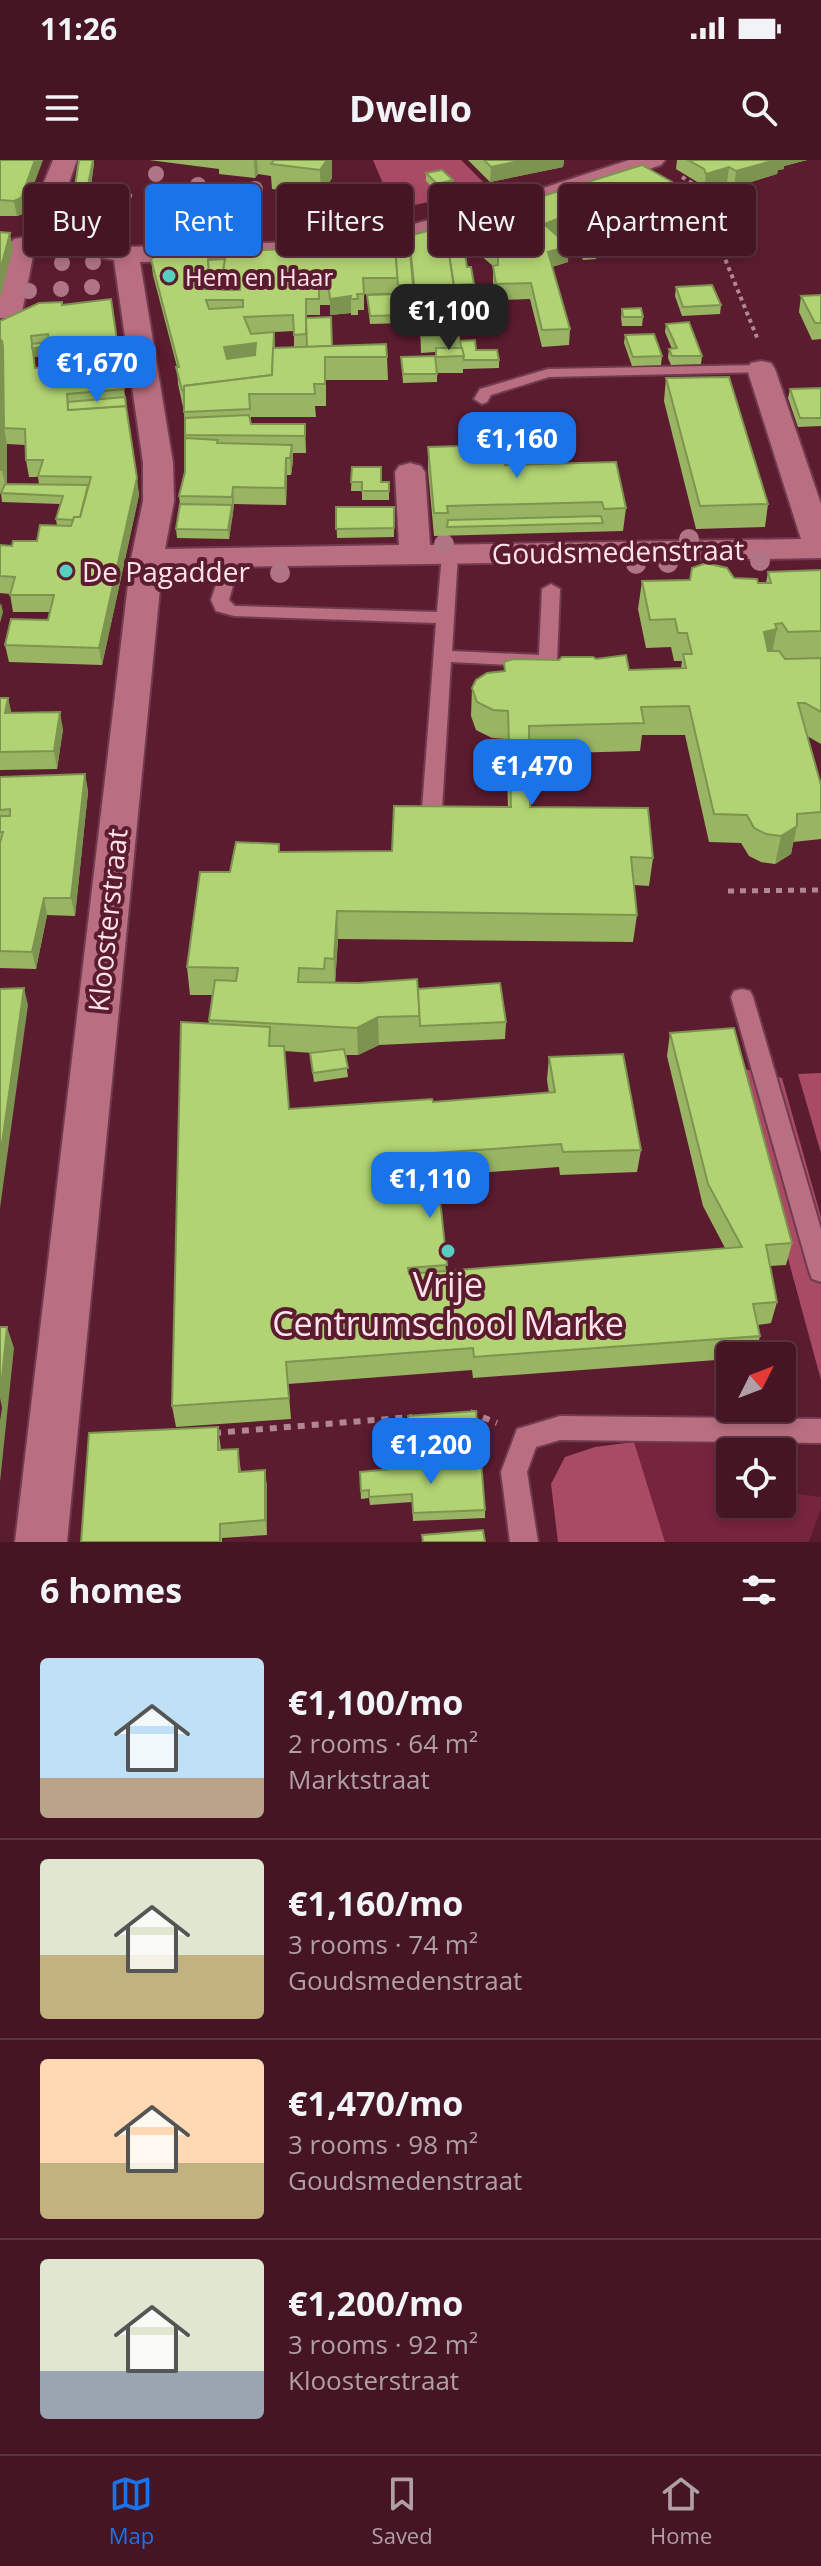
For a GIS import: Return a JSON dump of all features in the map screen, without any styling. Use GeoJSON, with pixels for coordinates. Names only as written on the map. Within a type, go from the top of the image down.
{"type":"FeatureCollection","features":[{"type":"Feature","properties":{"kind":"street"},"geometry":{"type":"LineString","coordinates":[[40,310],[7,318],[20,235],[65,160]]}},
{"type":"Feature","properties":{"kind":"street"},"geometry":{"type":"LineString","coordinates":[[129,255],[288,251],[398,236],[546,195],[653,160]]}},
{"type":"Feature","properties":{"kind":"street","name":"Kloosterstraat"},"geometry":{"type":"LineString","coordinates":[[41,1542],[147,559],[159,494],[155,439],[117,300],[126,256]]}},
{"type":"Feature","properties":{"kind":"street","name":"Goudsmedenstraat"},"geometry":{"type":"LineString","coordinates":[[147,559],[821,548],[761,369]]}},
{"type":"Feature","properties":{"kind":"street"},"geometry":{"type":"LineString","coordinates":[[786,443],[821,444]]}},
{"type":"Feature","properties":{"kind":"street"},"geometry":{"type":"LineString","coordinates":[[410,472],[415,555]]}},
{"type":"Feature","properties":{"kind":"lane"},"geometry":{"type":"LineString","coordinates":[[482,399],[485,392],[548,373],[761,369]]}},
{"type":"Feature","properties":{"kind":"lane"},"geometry":{"type":"LineString","coordinates":[[432,809],[450,554]]}},
{"type":"Feature","properties":{"kind":"lane"},"geometry":{"type":"LineString","coordinates":[[232,560],[220,600],[222,607],[234,611],[445,618]]}},
{"type":"Feature","properties":{"kind":"lane"},"geometry":{"type":"LineString","coordinates":[[443,656],[555,661],[551,589]]}},
{"type":"Feature","properties":{"kind":"lane"},"geometry":{"type":"LineString","coordinates":[[742,997],[821,1271]]}},
{"type":"Feature","properties":{"kind":"lane"},"geometry":{"type":"LineString","coordinates":[[524,1542],[514,1472],[526,1438],[560,1428],[821,1431]]}},
{"type":"Feature","properties":{"kind":"path"},"geometry":{"type":"LineString","coordinates":[[653,160],[695,185],[767,363],[761,369]]}},
{"type":"Feature","properties":{"kind":"path"},"geometry":{"type":"LineString","coordinates":[[728,891],[821,890]]}},
{"type":"Feature","properties":{"kind":"path"},"geometry":{"type":"LineString","coordinates":[[459,1413],[475,1412],[526,1438]]}},
{"type":"Feature","properties":{"kind":"path"},"geometry":{"type":"LineString","coordinates":[[211,1433],[428,1415]]}},
{"type":"Feature","properties":{"kind":"shaded area"},"geometry":{"type":"Polygon","coordinates":[[[373,160],[461,160],[485,184],[429,184],[429,202],[413,205],[413,184],[383,184],[373,160]]]}},
{"type":"Feature","properties":{"kind":"shaded area"},"geometry":{"type":"Polygon","coordinates":[[[736,1067],[782,1078],[821,1217],[821,1380],[736,1067]]]}},
{"type":"Feature","properties":{"kind":"shaded area"},"geometry":{"type":"Polygon","coordinates":[[[821,1073],[821,1153],[798,1074],[821,1073]]]}},
{"type":"Feature","properties":{"kind":"shaded area"},"geometry":{"type":"Polygon","coordinates":[[[634,1442],[716,1444],[716,1518],[796,1518],[796,1466],[798,1494],[821,1497],[821,1509],[809,1542],[665,1542],[634,1442]]]}},
{"type":"Feature","properties":{"kind":"shaded area"},"geometry":{"type":"Polygon","coordinates":[[[634,1442],[665,1542],[558,1542],[551,1484],[565,1457],[595,1447],[634,1442]]]}},
{"type":"Feature","properties":{"kind":"building"},"geometry":{"type":"Polygon","coordinates":[[[0,160],[35,160],[21,198],[0,200],[0,160]]]}},
{"type":"Feature","properties":{"kind":"building"},"geometry":{"type":"Polygon","coordinates":[[[79,160],[93,160],[88,184],[75,184],[79,160]]]}},
{"type":"Feature","properties":{"kind":"building"},"geometry":{"type":"Polygon","coordinates":[[[274,160],[327,160],[320,170],[271,164],[274,160]]]}},
{"type":"Feature","properties":{"kind":"building"},"geometry":{"type":"Polygon","coordinates":[[[484,160],[524,160],[491,167],[484,160]]]}},
{"type":"Feature","properties":{"kind":"building"},"geometry":{"type":"Polygon","coordinates":[[[688,160],[776,160],[736,171],[729,167],[706,174],[704,169],[688,160]]]}},
{"type":"Feature","properties":{"kind":"building"},"geometry":{"type":"Polygon","coordinates":[[[642,165],[673,184],[581,184],[642,165]]]}},
{"type":"Feature","properties":{"kind":"building"},"geometry":{"type":"Polygon","coordinates":[[[442,170],[453,180],[437,184],[426,173],[442,170]]]}},
{"type":"Feature","properties":{"kind":"building"},"geometry":{"type":"Polygon","coordinates":[[[559,191],[559,218],[544,224],[559,237],[559,249],[548,252],[570,329],[542,330],[531,283],[496,284],[493,266],[498,265],[498,256],[543,256],[543,196],[559,191]]]}},
{"type":"Feature","properties":{"kind":"building"},"geometry":{"type":"Polygon","coordinates":[[[429,230],[429,256],[449,256],[461,335],[421,336],[420,323],[426,323],[422,294],[415,294],[411,256],[413,235],[429,230]]]}},
{"type":"Feature","properties":{"kind":"building"},"geometry":{"type":"Polygon","coordinates":[[[0,232],[10,233],[0,271],[0,232]]]}},
{"type":"Feature","properties":{"kind":"building"},"geometry":{"type":"Polygon","coordinates":[[[277,249],[277,256],[396,256],[398,278],[363,278],[364,294],[357,294],[358,299],[350,299],[351,296],[330,299],[329,289],[319,289],[319,299],[306,299],[306,334],[294,335],[293,315],[244,317],[251,334],[274,332],[272,375],[184,386],[182,390],[151,259],[156,256],[208,256],[209,277],[200,277],[202,289],[240,290],[239,282],[222,276],[225,256],[261,256],[261,250],[277,249]],[[206,300],[209,309],[243,307],[243,300],[206,300]],[[256,343],[224,347],[227,359],[255,355],[256,343]]]}},
{"type":"Feature","properties":{"kind":"building"},"geometry":{"type":"Polygon","coordinates":[[[396,256],[410,256],[413,285],[398,285],[396,256]]]}},
{"type":"Feature","properties":{"kind":"building"},"geometry":{"type":"Polygon","coordinates":[[[449,256],[465,256],[474,284],[454,285],[449,256]]]}},
{"type":"Feature","properties":{"kind":"building"},"geometry":{"type":"Polygon","coordinates":[[[225,259],[223,284],[210,284],[208,260],[225,259]]]}},
{"type":"Feature","properties":{"kind":"building"},"geometry":{"type":"Polygon","coordinates":[[[223,284],[229,284],[240,290],[223,290],[223,284]]]}},
{"type":"Feature","properties":{"kind":"building"},"geometry":{"type":"Polygon","coordinates":[[[712,285],[721,305],[683,307],[676,287],[712,285]]]}},
{"type":"Feature","properties":{"kind":"building"},"geometry":{"type":"Polygon","coordinates":[[[404,294],[406,315],[370,316],[367,295],[404,294]]]}},
{"type":"Feature","properties":{"kind":"building"},"geometry":{"type":"Polygon","coordinates":[[[821,295],[821,323],[815,323],[801,296],[821,295]]]}},
{"type":"Feature","properties":{"kind":"building"},"geometry":{"type":"Polygon","coordinates":[[[111,299],[124,389],[67,394],[68,410],[126,406],[137,478],[99,648],[5,645],[11,619],[48,620],[54,595],[10,595],[15,577],[0,576],[0,545],[12,546],[13,541],[37,541],[40,525],[71,526],[74,517],[80,517],[91,477],[38,476],[43,460],[26,460],[25,429],[4,428],[0,321],[39,303],[62,302],[62,305],[111,299]],[[48,334],[31,336],[35,368],[53,366],[48,334]]]}},
{"type":"Feature","properties":{"kind":"building"},"geometry":{"type":"Polygon","coordinates":[[[641,308],[643,317],[623,317],[622,309],[641,308]]]}},
{"type":"Feature","properties":{"kind":"building"},"geometry":{"type":"Polygon","coordinates":[[[331,317],[332,346],[307,347],[306,318],[331,317]]]}},
{"type":"Feature","properties":{"kind":"building"},"geometry":{"type":"Polygon","coordinates":[[[689,322],[702,356],[672,356],[669,349],[677,348],[666,324],[689,322]]]}},
{"type":"Feature","properties":{"kind":"building"},"geometry":{"type":"Polygon","coordinates":[[[654,334],[662,356],[633,357],[625,335],[654,334]]]}},
{"type":"Feature","properties":{"kind":"building"},"geometry":{"type":"Polygon","coordinates":[[[475,340],[476,350],[497,350],[499,360],[464,360],[460,341],[475,340]]]}},
{"type":"Feature","properties":{"kind":"building"},"geometry":{"type":"Polygon","coordinates":[[[2,341],[2,470],[0,470],[2,341]]]}},
{"type":"Feature","properties":{"kind":"building"},"geometry":{"type":"Polygon","coordinates":[[[50,342],[50,346],[32,348],[32,344],[50,342]]]}},
{"type":"Feature","properties":{"kind":"building"},"geometry":{"type":"Polygon","coordinates":[[[386,344],[387,357],[325,357],[325,384],[314,384],[315,394],[249,394],[250,409],[184,412],[184,386],[272,375],[273,348],[386,344]]]}},
{"type":"Feature","properties":{"kind":"building"},"geometry":{"type":"Polygon","coordinates":[[[436,348],[462,348],[464,356],[436,357],[436,348]]]}},
{"type":"Feature","properties":{"kind":"building"},"geometry":{"type":"Polygon","coordinates":[[[435,356],[437,374],[403,374],[401,357],[435,356]]]}},
{"type":"Feature","properties":{"kind":"building"},"geometry":{"type":"Polygon","coordinates":[[[729,377],[768,504],[700,506],[666,378],[729,377]]]}},
{"type":"Feature","properties":{"kind":"building"},"geometry":{"type":"Polygon","coordinates":[[[821,388],[821,418],[800,418],[790,389],[821,388]]]}},
{"type":"Feature","properties":{"kind":"building"},"geometry":{"type":"Polygon","coordinates":[[[125,397],[126,406],[68,410],[68,402],[125,397]]]}},
{"type":"Feature","properties":{"kind":"building"},"geometry":{"type":"Polygon","coordinates":[[[249,415],[251,424],[305,424],[305,436],[185,435],[185,418],[249,415]]]}},
{"type":"Feature","properties":{"kind":"building"},"geometry":{"type":"Polygon","coordinates":[[[185,438],[218,440],[217,443],[292,445],[290,458],[286,458],[285,488],[233,487],[232,497],[179,496],[185,472],[185,438]]]}},
{"type":"Feature","properties":{"kind":"building"},"geometry":{"type":"Polygon","coordinates":[[[503,445],[505,465],[616,462],[626,508],[604,509],[602,502],[447,506],[448,513],[434,513],[428,447],[503,445]]]}},
{"type":"Feature","properties":{"kind":"building"},"geometry":{"type":"Polygon","coordinates":[[[352,467],[381,467],[381,482],[389,482],[389,491],[362,491],[362,482],[351,482],[352,467]]]}},
{"type":"Feature","properties":{"kind":"building"},"geometry":{"type":"Polygon","coordinates":[[[5,484],[88,485],[80,517],[73,520],[56,519],[63,496],[1,493],[5,484]]]}},
{"type":"Feature","properties":{"kind":"building"},"geometry":{"type":"Polygon","coordinates":[[[180,504],[232,505],[228,530],[176,529],[180,504]]]}},
{"type":"Feature","properties":{"kind":"building"},"geometry":{"type":"Polygon","coordinates":[[[336,507],[394,507],[394,528],[336,529],[336,507]]]}},
{"type":"Feature","properties":{"kind":"building"},"geometry":{"type":"Polygon","coordinates":[[[601,516],[603,523],[447,527],[448,520],[601,516]]]}},
{"type":"Feature","properties":{"kind":"building"},"geometry":{"type":"Polygon","coordinates":[[[706,563],[727,568],[734,578],[757,579],[758,583],[771,583],[768,572],[821,570],[821,631],[788,632],[782,623],[775,624],[777,629],[764,632],[768,651],[779,651],[785,659],[821,658],[821,712],[805,703],[798,703],[821,785],[821,812],[797,814],[797,826],[781,836],[754,828],[747,815],[714,814],[689,706],[641,707],[644,723],[529,726],[530,807],[648,808],[653,858],[631,857],[637,915],[337,911],[334,959],[325,958],[324,969],[299,968],[298,982],[359,983],[417,979],[420,1016],[378,1017],[357,1028],[209,1020],[215,980],[236,981],[238,968],[187,967],[200,872],[230,872],[236,842],[279,844],[279,852],[392,851],[394,806],[511,807],[508,711],[493,710],[477,702],[472,688],[476,680],[487,673],[505,671],[504,662],[513,659],[596,659],[626,655],[629,670],[686,668],[683,654],[692,654],[687,633],[678,633],[675,619],[650,620],[642,581],[690,580],[692,568],[706,563]]]}},
{"type":"Feature","properties":{"kind":"building"},"geometry":{"type":"Polygon","coordinates":[[[0,698],[8,698],[5,713],[60,712],[54,751],[0,752],[0,698]]]}},
{"type":"Feature","properties":{"kind":"building"},"geometry":{"type":"Polygon","coordinates":[[[85,774],[71,898],[44,898],[32,952],[0,951],[0,843],[3,832],[0,832],[0,816],[10,816],[10,809],[0,810],[0,777],[85,774]]]}},
{"type":"Feature","properties":{"kind":"building"},"geometry":{"type":"Polygon","coordinates":[[[500,983],[506,1022],[420,1026],[418,989],[500,983]]]}},
{"type":"Feature","properties":{"kind":"building"},"geometry":{"type":"Polygon","coordinates":[[[24,988],[0,1157],[0,989],[24,988]]]}},
{"type":"Feature","properties":{"kind":"building"},"geometry":{"type":"Polygon","coordinates":[[[181,1022],[270,1027],[269,1046],[284,1046],[289,1109],[555,1092],[549,1057],[623,1054],[641,1150],[563,1152],[561,1144],[435,1153],[447,1265],[408,1268],[409,1274],[742,1247],[708,1184],[670,1033],[734,1028],[792,1243],[766,1245],[777,1302],[753,1304],[760,1336],[474,1357],[473,1348],[286,1362],[289,1398],[172,1406],[181,1022]]]}},
{"type":"Feature","properties":{"kind":"building"},"geometry":{"type":"Polygon","coordinates":[[[344,1049],[348,1068],[313,1073],[310,1053],[344,1049]]]}},
{"type":"Feature","properties":{"kind":"building"},"geometry":{"type":"Polygon","coordinates":[[[0,1327],[7,1327],[0,1398],[0,1327]]]}},
{"type":"Feature","properties":{"kind":"building"},"geometry":{"type":"Polygon","coordinates":[[[476,1411],[480,1452],[413,1456],[408,1416],[476,1411]]]}},
{"type":"Feature","properties":{"kind":"building"},"geometry":{"type":"Polygon","coordinates":[[[218,1427],[218,1450],[238,1449],[239,1472],[265,1470],[265,1520],[220,1524],[220,1542],[81,1542],[89,1433],[218,1427]]]}},
{"type":"Feature","properties":{"kind":"building"},"geometry":{"type":"Polygon","coordinates":[[[481,1461],[485,1510],[413,1513],[412,1494],[369,1497],[369,1490],[361,1491],[360,1472],[481,1461]]]}},
{"type":"Feature","properties":{"kind":"building"},"geometry":{"type":"Polygon","coordinates":[[[483,1530],[485,1542],[423,1542],[422,1535],[483,1530]]]}},
{"type":"Feature","properties":{"kind":"place","name":"Hem en Haar"},"geometry":{"type":"Point","coordinates":[169,276]}},
{"type":"Feature","properties":{"kind":"place","name":"De Pagadder"},"geometry":{"type":"Point","coordinates":[66,571]}},
{"type":"Feature","properties":{"kind":"place","name":"Vrije Centrumschool Marke"},"geometry":{"type":"Point","coordinates":[448,1251]}}]}
